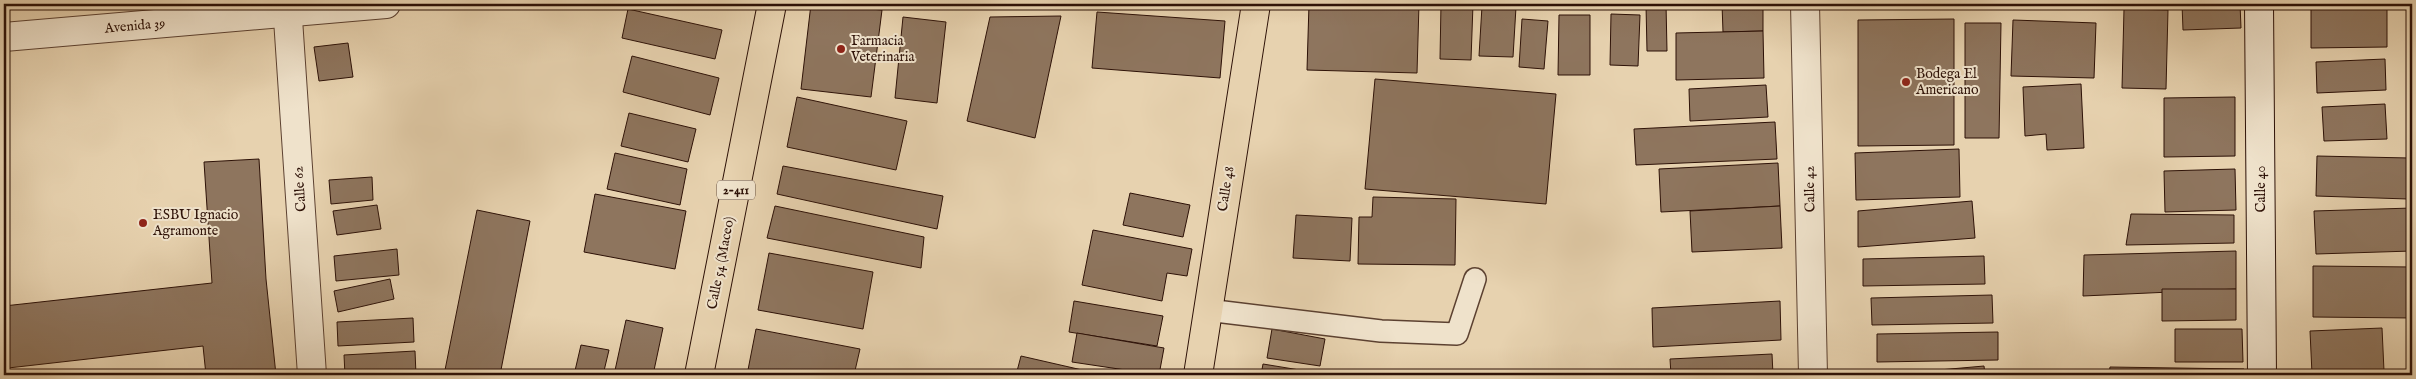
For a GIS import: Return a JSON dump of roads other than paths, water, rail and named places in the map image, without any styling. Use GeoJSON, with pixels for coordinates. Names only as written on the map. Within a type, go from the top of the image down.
{"type":"FeatureCollection","features":[{"type":"Feature","properties":{"kind":"main road","name":"Calle 54 (Maceo)"},"geometry":{"type":"LineString","coordinates":[[699,375],[772,4]]}},
{"type":"Feature","properties":{"kind":"main road","name":"Calle 48"},"geometry":{"type":"LineString","coordinates":[[1198,375],[1256,4]]}},
{"type":"Feature","properties":{"kind":"street","name":"Avenida 39"},"geometry":{"type":"LineString","coordinates":[[4,37],[287,8],[386,4]]}},
{"type":"Feature","properties":{"kind":"street","name":"Calle 42"},"geometry":{"type":"LineString","coordinates":[[1805,4],[1812,375]]}},
{"type":"Feature","properties":{"kind":"street","name":"Calle 40"},"geometry":{"type":"LineString","coordinates":[[2259,4],[2262,375]]}},
{"type":"Feature","properties":{"kind":"street","name":"Calle 62"},"geometry":{"type":"LineString","coordinates":[[287,8],[312,375]]}},
{"type":"Feature","properties":{"kind":"lane"},"geometry":{"type":"LineString","coordinates":[[1207,310],[1381,331],[1457,334],[1474,279]]}},
{"type":"Feature","properties":{"kind":"place","name":"Farmacia Veterinaria"},"geometry":{"type":"Point","coordinates":[841,49]}},
{"type":"Feature","properties":{"kind":"place","name":"Bodega El Americano"},"geometry":{"type":"Point","coordinates":[1906,82]}},
{"type":"Feature","properties":{"kind":"place","name":"ESBU Ignacio Agramonte"},"geometry":{"type":"Point","coordinates":[143,223]}}]}
